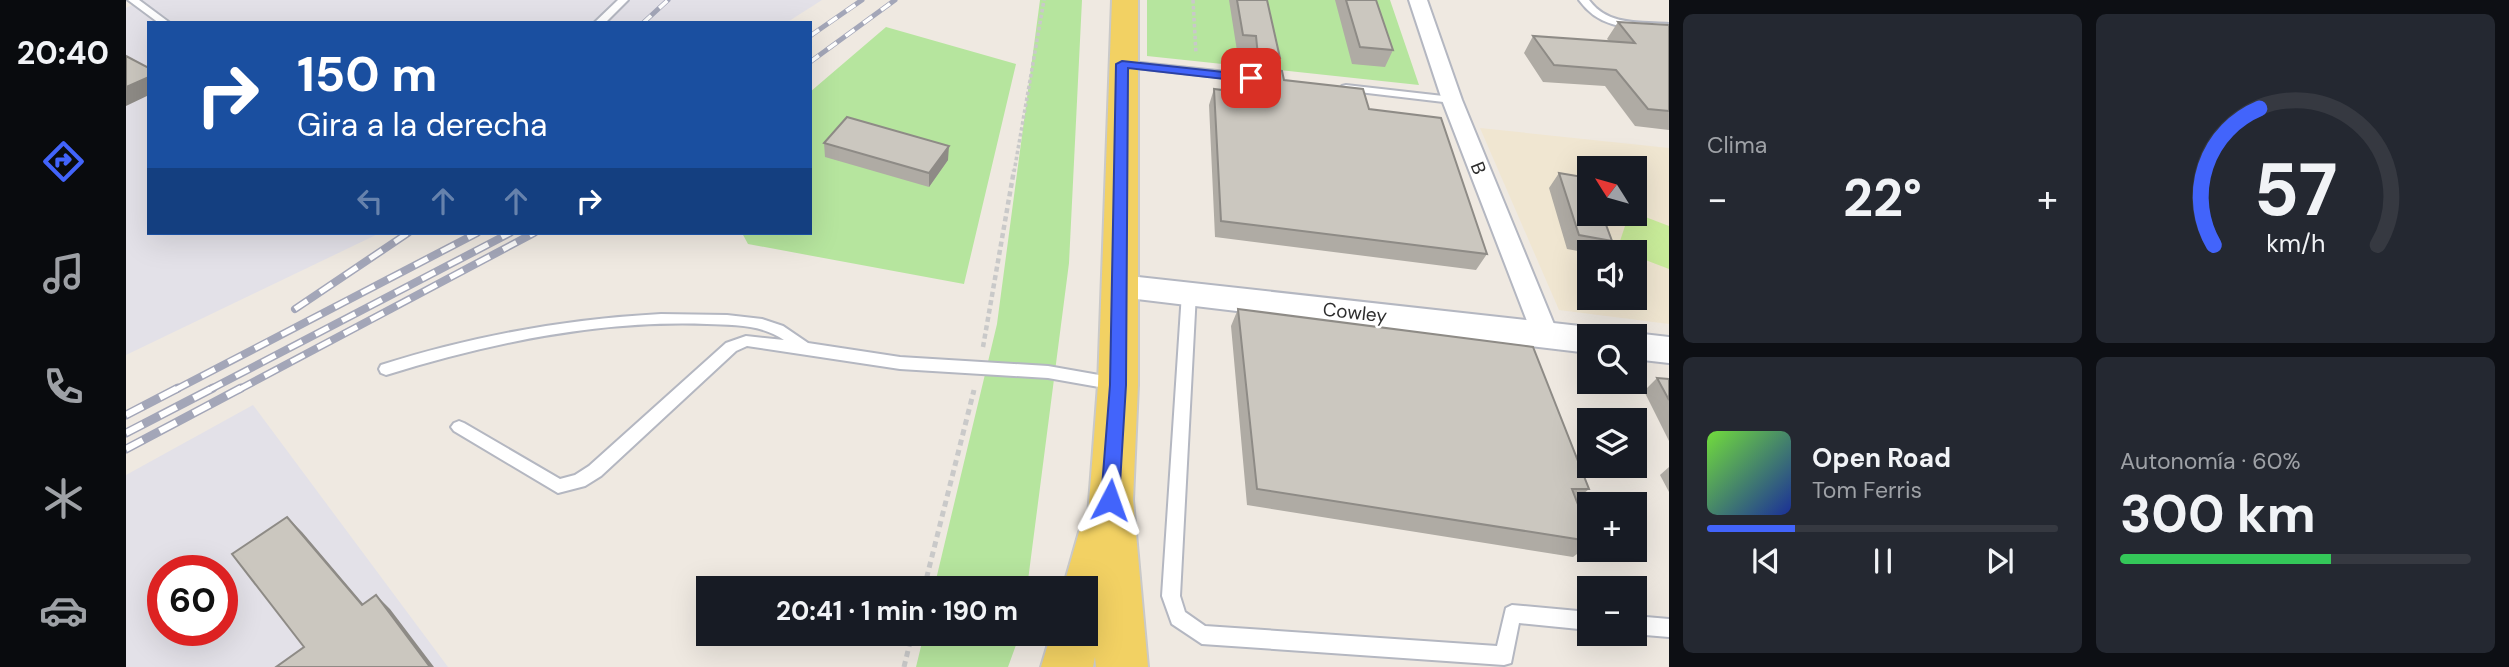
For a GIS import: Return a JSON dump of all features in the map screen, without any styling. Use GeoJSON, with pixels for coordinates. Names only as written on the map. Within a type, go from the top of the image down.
{"type":"FeatureCollection","features":[{"type":"Feature","properties":{"kind":"main road"},"geometry":{"type":"LineString","coordinates":[[1122,667],[1110,500],[1118,385],[1125,0]]}},
{"type":"Feature","properties":{"kind":"main road"},"geometry":{"type":"LineString","coordinates":[[1091,576],[1110,500]]}},
{"type":"Feature","properties":{"kind":"main road"},"geometry":{"type":"LineString","coordinates":[[1068,667],[1073,646]]}},
{"type":"Feature","properties":{"kind":"street","name":"B"},"geometry":{"type":"LineString","coordinates":[[1418,0],[1452,100],[1545,334]]}},
{"type":"Feature","properties":{"kind":"street","name":"Cowley"},"geometry":{"type":"LineString","coordinates":[[1120,286],[1577,338]]}},
{"type":"Feature","properties":{"kind":"street"},"geometry":{"type":"LineString","coordinates":[[1647,347],[1669,350]]}},
{"type":"Feature","properties":{"kind":"lane"},"geometry":{"type":"LineString","coordinates":[[133,0],[162,21]]}},
{"type":"Feature","properties":{"kind":"lane"},"geometry":{"type":"LineString","coordinates":[[601,21],[623,0]]}},
{"type":"Feature","properties":{"kind":"lane"},"geometry":{"type":"LineString","coordinates":[[1584,0],[1591,14],[1603,21],[1669,27]]}},
{"type":"Feature","properties":{"kind":"lane"},"geometry":{"type":"LineString","coordinates":[[1122,64],[1293,82]]}},
{"type":"Feature","properties":{"kind":"lane"},"geometry":{"type":"LineString","coordinates":[[1334,87],[1452,100]]}},
{"type":"Feature","properties":{"kind":"lane"},"geometry":{"type":"LineString","coordinates":[[1189,293],[1171,596],[1178,618],[1202,635],[1504,656],[1512,614],[1577,620]]}},
{"type":"Feature","properties":{"kind":"lane"},"geometry":{"type":"LineString","coordinates":[[386,369],[433,354],[521,335],[601,323],[668,318],[738,320],[772,327],[803,346]]}},
{"type":"Feature","properties":{"kind":"lane"},"geometry":{"type":"LineString","coordinates":[[460,427],[558,486],[579,481],[595,471],[731,347],[746,341],[803,346],[900,363],[1048,372],[1118,385]]}},
{"type":"Feature","properties":{"kind":"lane"},"geometry":{"type":"LineString","coordinates":[[1647,626],[1669,628]]}},
{"type":"Feature","properties":{"kind":"path"},"geometry":{"type":"LineString","coordinates":[[927,576],[979,369],[1044,0]]}},
{"type":"Feature","properties":{"kind":"path"},"geometry":{"type":"LineString","coordinates":[[1193,0],[1196,72]]}},
{"type":"Feature","properties":{"kind":"path"},"geometry":{"type":"LineString","coordinates":[[904,667],[909,646]]}},
{"type":"Feature","properties":{"kind":"shaded area"},"geometry":{"type":"Polygon","coordinates":[[[142,0],[822,0],[789,21],[147,21],[147,235],[376,235],[126,355],[126,8],[142,0]]]}},
{"type":"Feature","properties":{"kind":"shaded area"},"geometry":{"type":"Polygon","coordinates":[[[1480,128],[1669,148],[1669,324],[1559,310],[1480,128]]]}},
{"type":"Feature","properties":{"kind":"shaded area"},"geometry":{"type":"Polygon","coordinates":[[[253,405],[448,667],[126,667],[126,475],[253,405]]]}},
{"type":"Feature","properties":{"kind":"green space"},"geometry":{"type":"Polygon","coordinates":[[[1040,0],[1082,0],[1069,263],[1029,576],[937,576],[997,324],[1040,0]]]}},
{"type":"Feature","properties":{"kind":"green space"},"geometry":{"type":"Polygon","coordinates":[[[1147,0],[1390,0],[1419,85],[1147,56],[1147,0]]]}},
{"type":"Feature","properties":{"kind":"green space"},"geometry":{"type":"Polygon","coordinates":[[[886,27],[1016,64],[964,284],[748,244],[743,235],[812,235],[812,90],[886,27]]]}},
{"type":"Feature","properties":{"kind":"green space"},"geometry":{"type":"Polygon","coordinates":[[[1647,218],[1669,226],[1669,269],[1647,261],[1647,240],[1620,240],[1625,226],[1647,226],[1647,218]]]}},
{"type":"Feature","properties":{"kind":"green space"},"geometry":{"type":"Polygon","coordinates":[[[921,646],[1016,646],[1008,667],[916,667],[921,646]]]}},
{"type":"Feature","properties":{"kind":"building"},"geometry":{"type":"Polygon","coordinates":[[[1237,0],[1267,0],[1280,58],[1258,56],[1256,36],[1243,35],[1237,0]]]}},
{"type":"Feature","properties":{"kind":"building"},"geometry":{"type":"Polygon","coordinates":[[[1346,0],[1376,0],[1393,50],[1360,47],[1346,0]]]}},
{"type":"Feature","properties":{"kind":"building"},"geometry":{"type":"Polygon","coordinates":[[[1618,22],[1669,25],[1669,111],[1648,109],[1616,70],[1554,65],[1533,36],[1635,43],[1618,22]]]}},
{"type":"Feature","properties":{"kind":"building"},"geometry":{"type":"Polygon","coordinates":[[[126,56],[147,67],[147,78],[126,87],[126,56]]]}},
{"type":"Feature","properties":{"kind":"building"},"geometry":{"type":"Polygon","coordinates":[[[1259,68],[1282,71],[1284,80],[1363,89],[1369,109],[1441,118],[1487,254],[1221,221],[1214,89],[1246,93],[1245,85],[1261,87],[1259,68]]]}},
{"type":"Feature","properties":{"kind":"building"},"geometry":{"type":"Polygon","coordinates":[[[847,117],[949,146],[929,173],[824,143],[847,117]]]}},
{"type":"Feature","properties":{"kind":"building"},"geometry":{"type":"Polygon","coordinates":[[[1559,173],[1577,176],[1577,226],[1606,226],[1612,240],[1579,235],[1559,173]]]}},
{"type":"Feature","properties":{"kind":"building"},"geometry":{"type":"Polygon","coordinates":[[[1238,309],[1533,347],[1577,459],[1577,478],[1585,478],[1589,489],[1572,489],[1577,502],[1577,539],[1257,489],[1238,309]]]}},
{"type":"Feature","properties":{"kind":"building"},"geometry":{"type":"Polygon","coordinates":[[[1657,378],[1669,379],[1669,400],[1657,378]]]}},
{"type":"Feature","properties":{"kind":"building"},"geometry":{"type":"Polygon","coordinates":[[[287,517],[362,605],[376,595],[430,667],[276,667],[304,647],[238,562],[238,555],[232,554],[287,517]]]}},
{"type":"Feature","properties":{"kind":"railway"},"geometry":{"type":"LineString","coordinates":[[645,21],[668,0]]}},
{"type":"Feature","properties":{"kind":"railway"},"geometry":{"type":"LineString","coordinates":[[812,35],[862,0]]}},
{"type":"Feature","properties":{"kind":"railway"},"geometry":{"type":"LineString","coordinates":[[812,61],[895,0]]}},
{"type":"Feature","properties":{"kind":"railway"},"geometry":{"type":"LineString","coordinates":[[295,309],[405,235]]}},
{"type":"Feature","properties":{"kind":"railway"},"geometry":{"type":"LineString","coordinates":[[175,390],[473,235]]}},
{"type":"Feature","properties":{"kind":"railway"},"geometry":{"type":"LineString","coordinates":[[209,390],[506,235]]}},
{"type":"Feature","properties":{"kind":"railway"},"geometry":{"type":"LineString","coordinates":[[238,390],[530,235]]}},
{"type":"Feature","properties":{"kind":"railway"},"geometry":{"type":"LineString","coordinates":[[126,415],[178,388]]}},
{"type":"Feature","properties":{"kind":"railway"},"geometry":{"type":"LineString","coordinates":[[126,433],[213,388]]}},
{"type":"Feature","properties":{"kind":"railway"},"geometry":{"type":"LineString","coordinates":[[126,449],[241,388]]}},
{"type":"Feature","properties":{"kind":"route"},"geometry":{"type":"LineString","coordinates":[[1110,500],[1118,385],[1122,64],[1251,78]]}}]}
